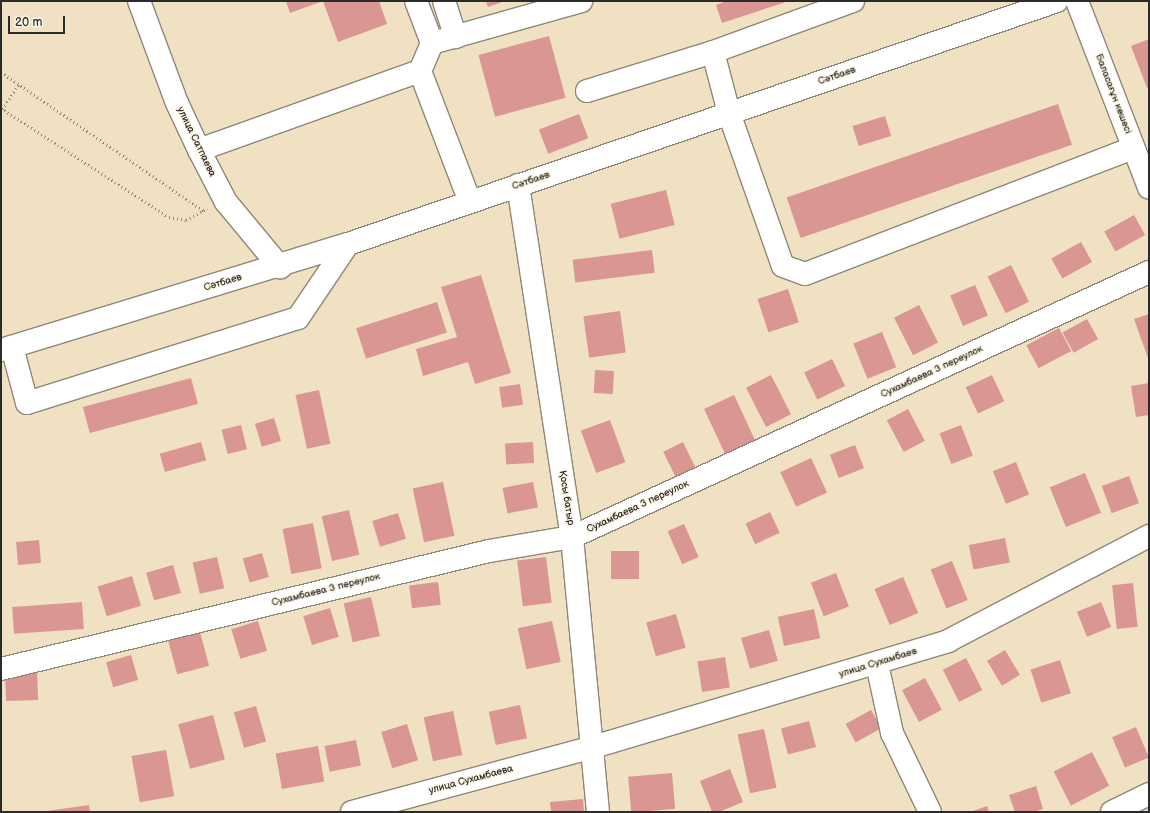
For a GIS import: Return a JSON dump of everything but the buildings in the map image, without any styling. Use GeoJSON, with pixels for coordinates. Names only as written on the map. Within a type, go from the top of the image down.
{"type":"FeatureCollection","features":[{"type":"Feature","properties":{"kind":"street","name":"улица Сатпаева"},"geometry":{"type":"LineString","coordinates":[[139,1],[177,103],[198,150],[226,202],[280,267]]}},
{"type":"Feature","properties":{"kind":"street"},"geometry":{"type":"LineString","coordinates":[[416,1],[432,43],[420,71],[470,202]]}},
{"type":"Feature","properties":{"kind":"street"},"geometry":{"type":"LineString","coordinates":[[444,1],[456,37]]}},
{"type":"Feature","properties":{"kind":"street"},"geometry":{"type":"LineString","coordinates":[[432,43],[581,1]]}},
{"type":"Feature","properties":{"kind":"street"},"geometry":{"type":"LineString","coordinates":[[587,91],[713,52],[854,1]]}},
{"type":"Feature","properties":{"kind":"street","name":"Сәтбаев"},"geometry":{"type":"LineString","coordinates":[[6,348],[280,267],[1057,1]]}},
{"type":"Feature","properties":{"kind":"street","name":"Баласағұн көшесі"},"geometry":{"type":"LineString","coordinates":[[1077,1],[1149,188]]}},
{"type":"Feature","properties":{"kind":"street"},"geometry":{"type":"LineString","coordinates":[[713,52],[729,113],[782,266],[805,274],[1134,148]]}},
{"type":"Feature","properties":{"kind":"street"},"geometry":{"type":"LineString","coordinates":[[198,150],[420,71]]}},
{"type":"Feature","properties":{"kind":"street","name":"Қосы батыр"},"geometry":{"type":"LineString","coordinates":[[518,185],[572,537],[590,748],[598,812]]}},
{"type":"Feature","properties":{"kind":"street"},"geometry":{"type":"LineString","coordinates":[[6,348],[27,403],[298,318],[348,244]]}},
{"type":"Feature","properties":{"kind":"street","name":"Сухамбаева 3 переулок"},"geometry":{"type":"LineString","coordinates":[[1,669],[489,551],[572,537],[1149,272]]}},
{"type":"Feature","properties":{"kind":"street","name":"улица Сухамбаев"},"geometry":{"type":"LineString","coordinates":[[590,748],[877,664],[948,641],[1149,536]]}},
{"type":"Feature","properties":{"kind":"street"},"geometry":{"type":"LineString","coordinates":[[877,664],[892,733],[930,812]]}},
{"type":"Feature","properties":{"kind":"street","name":"улица Сухамбаева"},"geometry":{"type":"LineString","coordinates":[[352,812],[590,748]]}},
{"type":"Feature","properties":{"kind":"street"},"geometry":{"type":"LineString","coordinates":[[1112,812],[1149,794]]}},
{"type":"Feature","properties":{"kind":"path"},"geometry":{"type":"LineString","coordinates":[[1,72],[204,211]]}},
{"type":"Feature","properties":{"kind":"path"},"geometry":{"type":"LineString","coordinates":[[19,84],[2,109],[169,217],[186,220],[226,202]]}}]}
